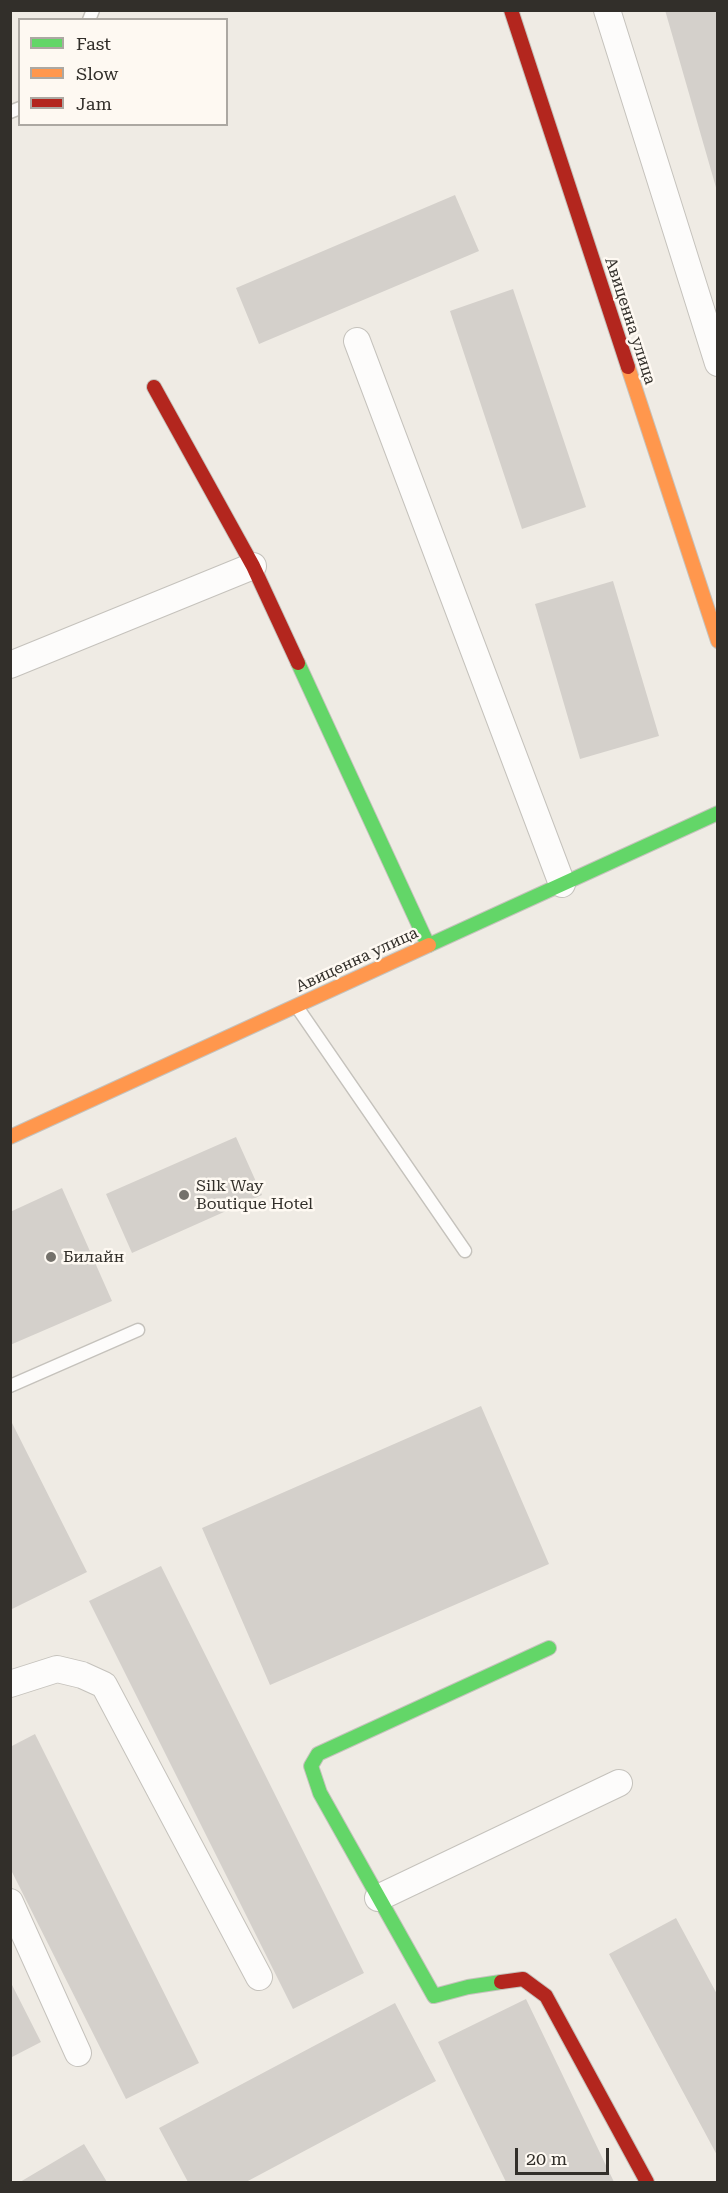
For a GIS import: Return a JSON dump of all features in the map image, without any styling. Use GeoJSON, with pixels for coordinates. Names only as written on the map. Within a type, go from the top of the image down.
{"type":"FeatureCollection","features":[{"type":"Feature","properties":{"kind":"street","name":"Авиценна улица"},"geometry":{"type":"LineString","coordinates":[[512,10],[717,641]]}},
{"type":"Feature","properties":{"kind":"street"},"geometry":{"type":"LineString","coordinates":[[607,10],[717,363]]}},
{"type":"Feature","properties":{"kind":"street"},"geometry":{"type":"LineString","coordinates":[[357,341],[562,884]]}},
{"type":"Feature","properties":{"kind":"street"},"geometry":{"type":"LineString","coordinates":[[154,387],[252,566],[428,945]]}},
{"type":"Feature","properties":{"kind":"street"},"geometry":{"type":"LineString","coordinates":[[10,665],[252,566]]}},
{"type":"Feature","properties":{"kind":"street","name":"Авиценна улица"},"geometry":{"type":"LineString","coordinates":[[10,1137],[717,813]]}},
{"type":"Feature","properties":{"kind":"street"},"geometry":{"type":"LineString","coordinates":[[549,1647],[318,1754],[310,1766],[320,1793],[434,1996],[468,1986],[523,1979],[546,1996],[647,2182]]}},
{"type":"Feature","properties":{"kind":"street"},"geometry":{"type":"LineString","coordinates":[[10,1684],[57,1669],[104,1685],[259,1977]]}},
{"type":"Feature","properties":{"kind":"street"},"geometry":{"type":"LineString","coordinates":[[378,1898],[619,1784]]}},
{"type":"Feature","properties":{"kind":"street"},"geometry":{"type":"LineString","coordinates":[[10,1902],[78,2053]]}},
{"type":"Feature","properties":{"kind":"lane"},"geometry":{"type":"LineString","coordinates":[[297,1006],[465,1251]]}},
{"type":"Feature","properties":{"kind":"lane"},"geometry":{"type":"LineString","coordinates":[[10,1386],[138,1330]]}},
{"type":"Feature","properties":{"kind":"building"},"geometry":{"type":"Polygon","coordinates":[[[665,10],[718,10],[718,191],[717,191],[665,10]]]}},
{"type":"Feature","properties":{"kind":"building"},"geometry":{"type":"Polygon","coordinates":[[[455,195],[479,251],[259,344],[236,288],[455,195]]]}},
{"type":"Feature","properties":{"kind":"building"},"geometry":{"type":"Polygon","coordinates":[[[513,289],[586,507],[522,529],[450,311],[513,289]]]}},
{"type":"Feature","properties":{"kind":"building"},"geometry":{"type":"Polygon","coordinates":[[[613,581],[659,736],[580,759],[535,604],[613,581]]]}},
{"type":"Feature","properties":{"kind":"building","name":"Silk Way Boutique Hotel"},"geometry":{"type":"Polygon","coordinates":[[[236,1137],[262,1195],[132,1253],[106,1194],[236,1137]]]}},
{"type":"Feature","properties":{"kind":"building","name":"Билайн"},"geometry":{"type":"Polygon","coordinates":[[[62,1188],[112,1301],[10,1345],[10,1212],[62,1188]]]}},
{"type":"Feature","properties":{"kind":"building"},"geometry":{"type":"Polygon","coordinates":[[[481,1406],[549,1564],[270,1685],[202,1528],[481,1406]]]}},
{"type":"Feature","properties":{"kind":"building"},"geometry":{"type":"Polygon","coordinates":[[[10,1419],[87,1572],[10,1610],[10,1419]]]}},
{"type":"Feature","properties":{"kind":"building"},"geometry":{"type":"Polygon","coordinates":[[[161,1566],[364,1973],[293,2009],[89,1601],[161,1566]]]}},
{"type":"Feature","properties":{"kind":"building"},"geometry":{"type":"Polygon","coordinates":[[[35,1734],[199,2063],[126,2099],[10,1868],[10,1747],[35,1734]]]}},
{"type":"Feature","properties":{"kind":"building"},"geometry":{"type":"Polygon","coordinates":[[[676,1918],[718,1996],[718,2157],[609,1954],[676,1918]]]}},
{"type":"Feature","properties":{"kind":"building"},"geometry":{"type":"Polygon","coordinates":[[[10,1981],[41,2042],[10,2058],[10,1981]]]}},
{"type":"Feature","properties":{"kind":"building"},"geometry":{"type":"Polygon","coordinates":[[[526,1999],[614,2182],[506,2182],[438,2042],[526,1999]]]}},
{"type":"Feature","properties":{"kind":"building"},"geometry":{"type":"Polygon","coordinates":[[[395,2003],[436,2081],[246,2182],[188,2182],[159,2128],[395,2003]]]}},
{"type":"Feature","properties":{"kind":"building"},"geometry":{"type":"Polygon","coordinates":[[[84,2144],[107,2182],[20,2182],[84,2144]]]}},
{"type":"Feature","properties":{"kind":"traffic: fast"},"geometry":{"type":"LineString","coordinates":[[298,663],[428,945]]}},
{"type":"Feature","properties":{"kind":"traffic: fast"},"geometry":{"type":"LineString","coordinates":[[429,945],[718,813]]}},
{"type":"Feature","properties":{"kind":"traffic: fast"},"geometry":{"type":"LineString","coordinates":[[501,1982],[468,1987],[434,1996],[320,1793],[311,1766],[318,1754],[549,1648]]}},
{"type":"Feature","properties":{"kind":"traffic: slow"},"geometry":{"type":"LineString","coordinates":[[628,367],[718,641]]}},
{"type":"Feature","properties":{"kind":"traffic: slow"},"geometry":{"type":"LineString","coordinates":[[10,1137],[429,945]]}},
{"type":"Feature","properties":{"kind":"traffic: jam"},"geometry":{"type":"LineString","coordinates":[[511,10],[628,367]]}},
{"type":"Feature","properties":{"kind":"traffic: jam"},"geometry":{"type":"LineString","coordinates":[[154,387],[253,566],[298,663]]}},
{"type":"Feature","properties":{"kind":"traffic: jam"},"geometry":{"type":"LineString","coordinates":[[501,1982],[523,1979],[546,1996],[647,2182]]}},
{"type":"Feature","properties":{"kind":"place","name":"Silk Way Boutique Hotel"},"geometry":{"type":"Point","coordinates":[184,1195]}},
{"type":"Feature","properties":{"kind":"place","name":"Билайн"},"geometry":{"type":"Point","coordinates":[51,1257]}}]}
